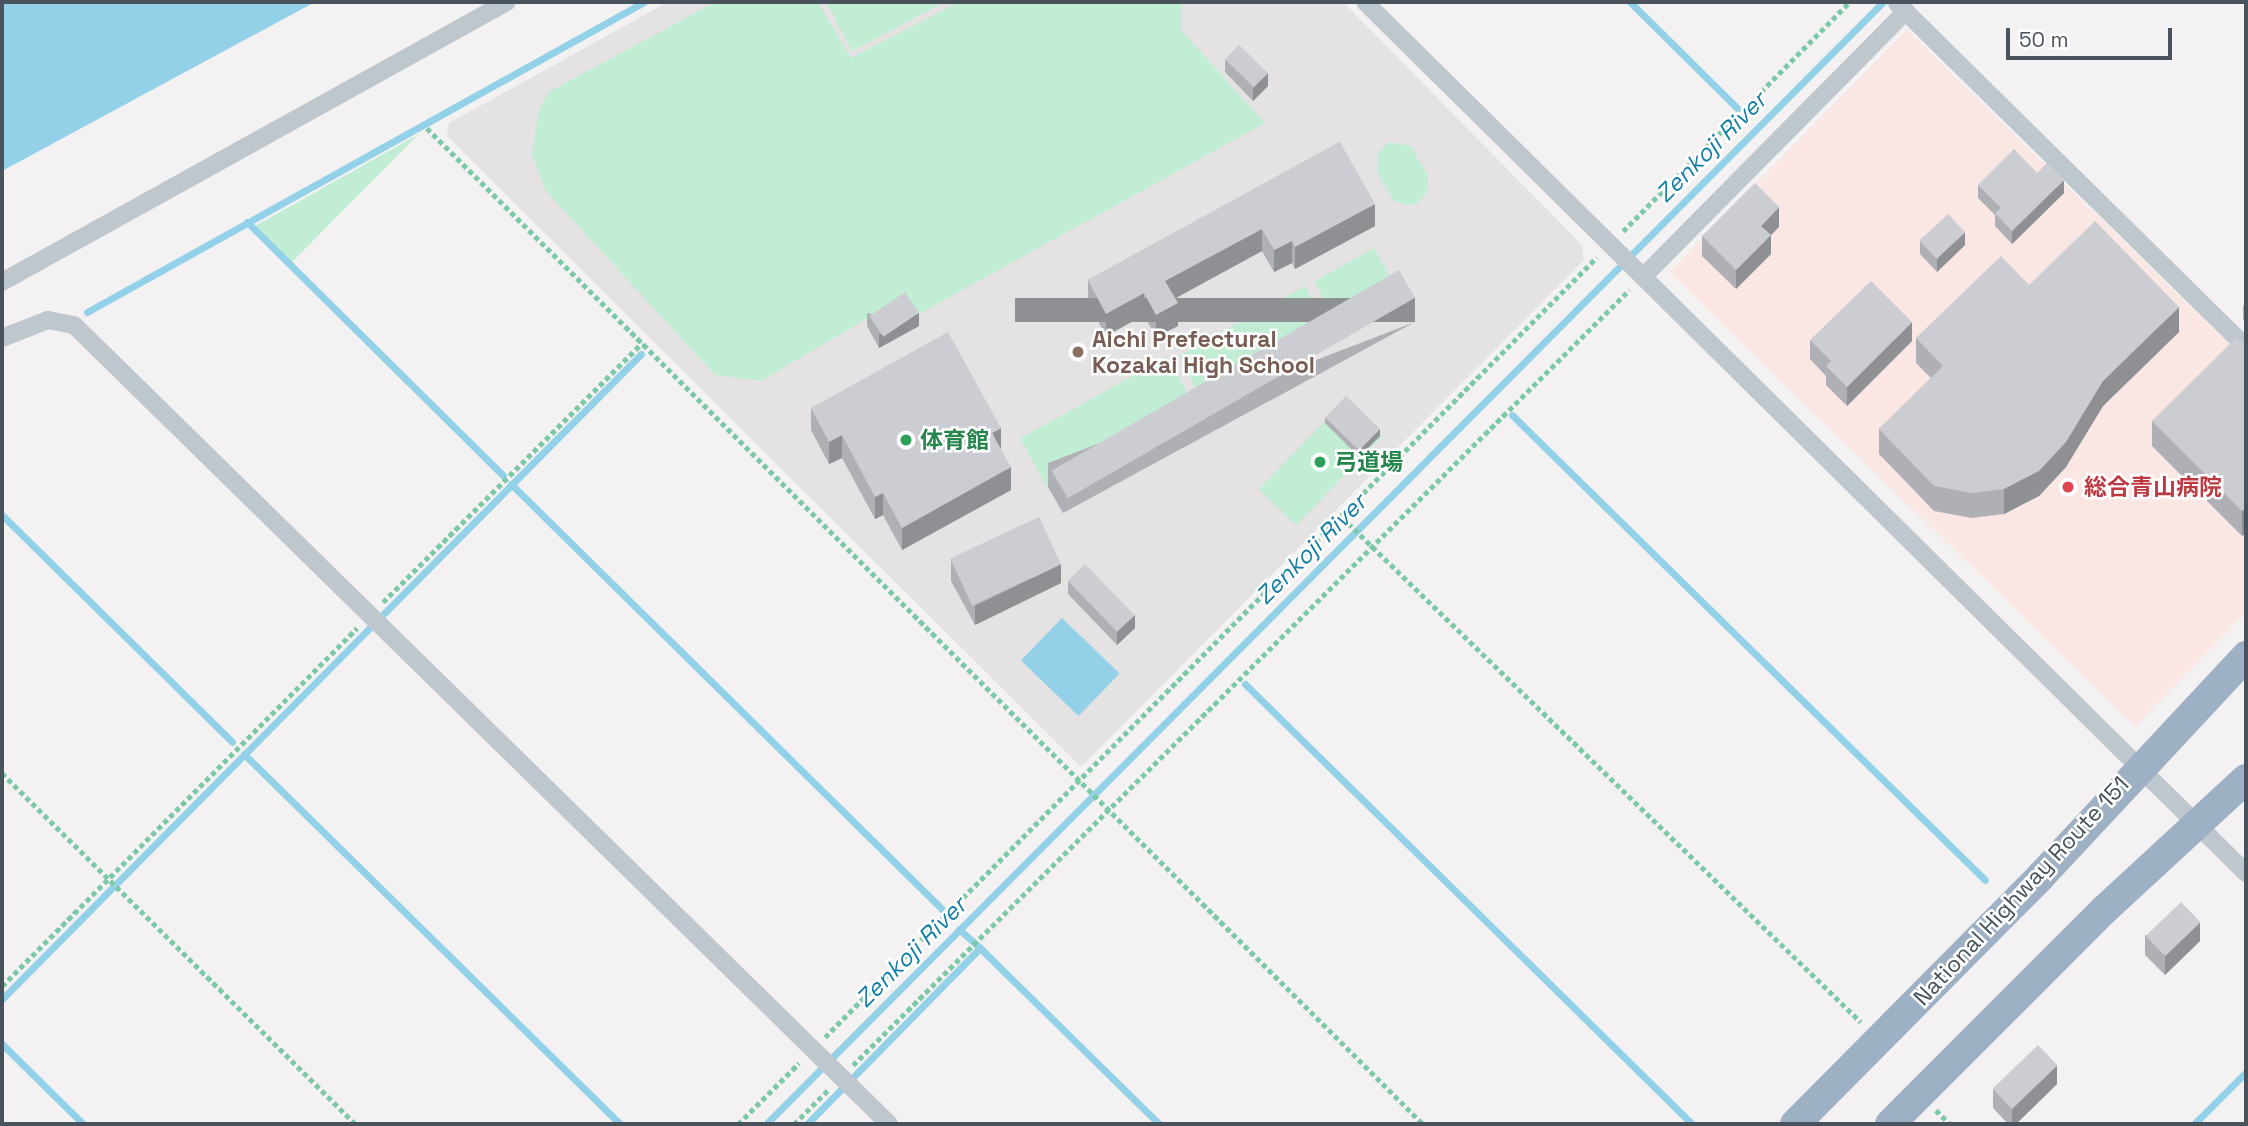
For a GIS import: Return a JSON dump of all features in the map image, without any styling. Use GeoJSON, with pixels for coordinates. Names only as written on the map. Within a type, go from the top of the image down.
{"type":"FeatureCollection","features":[{"type":"Feature","properties":{"kind":"highway","name":"National Highway Route 151"},"geometry":{"type":"LineString","coordinates":[[1795,1124],[2041,876],[2138,766],[2246,656]]}},
{"type":"Feature","properties":{"kind":"highway"},"geometry":{"type":"LineString","coordinates":[[1890,1124],[2104,910],[2246,779]]}},
{"type":"Feature","properties":{"kind":"street"},"geometry":{"type":"LineString","coordinates":[[2,282],[507,2]]}},
{"type":"Feature","properties":{"kind":"street"},"geometry":{"type":"LineString","coordinates":[[1365,2],[2246,873]]}},
{"type":"Feature","properties":{"kind":"street"},"geometry":{"type":"LineString","coordinates":[[1639,270],[1901,7],[2246,347]]}},
{"type":"Feature","properties":{"kind":"street"},"geometry":{"type":"LineString","coordinates":[[2,338],[48,320],[74,325],[889,1124]]}},
{"type":"Feature","properties":{"kind":"path"},"geometry":{"type":"LineString","coordinates":[[427,128],[1423,1124]]}},
{"type":"Feature","properties":{"kind":"path"},"geometry":{"type":"LineString","coordinates":[[794,1124],[838,1074],[1373,544],[1639,270]]}},
{"type":"Feature","properties":{"kind":"path"},"geometry":{"type":"LineString","coordinates":[[2,986],[642,343]]}},
{"type":"Feature","properties":{"kind":"path"},"geometry":{"type":"LineString","coordinates":[[738,1124],[815,1052],[1342,516],[1879,1040]]}},
{"type":"Feature","properties":{"kind":"path"},"geometry":{"type":"LineString","coordinates":[[2,773],[355,1124]]}},
{"type":"Feature","properties":{"kind":"shaded area","name":"Aichi Prefectural Kozakai High School"},"geometry":{"type":"Polygon","coordinates":[[[668,2],[1343,2],[1582,245],[1584,260],[1081,767],[447,136],[449,123],[668,2]]]}},
{"type":"Feature","properties":{"kind":"shaded area","name":"総合青山病院"},"geometry":{"type":"Polygon","coordinates":[[[1907,30],[2246,361],[2246,613],[2135,726],[1669,272],[1907,30]]]}},
{"type":"Feature","properties":{"kind":"green space"},"geometry":{"type":"Polygon","coordinates":[[[715,2],[818,2],[851,58],[959,2],[1182,2],[1182,31],[1265,123],[919,314],[905,296],[761,381],[715,375],[546,191],[532,155],[539,109],[549,92],[715,2]]]}},
{"type":"Feature","properties":{"kind":"green space"},"geometry":{"type":"Polygon","coordinates":[[[826,2],[945,2],[852,51],[826,2]]]}},
{"type":"Feature","properties":{"kind":"green space"},"geometry":{"type":"Polygon","coordinates":[[[419,134],[292,262],[255,226],[419,134]]]}},
{"type":"Feature","properties":{"kind":"green space"},"geometry":{"type":"Polygon","coordinates":[[[1389,142],[1411,146],[1427,174],[1428,191],[1417,204],[1405,205],[1393,200],[1377,172],[1377,154],[1389,142]]]}},
{"type":"Feature","properties":{"kind":"green space"},"geometry":{"type":"Polygon","coordinates":[[[1374,248],[1399,293],[1339,326],[1315,281],[1374,248]]]}},
{"type":"Feature","properties":{"kind":"green space"},"geometry":{"type":"Polygon","coordinates":[[[1305,286],[1330,331],[1203,401],[1178,356],[1305,286]]]}},
{"type":"Feature","properties":{"kind":"green space"},"geometry":{"type":"Polygon","coordinates":[[[1167,357],[1194,405],[1047,487],[1020,438],[1167,357]]]}},
{"type":"Feature","properties":{"kind":"green space","name":"弓道場"},"geometry":{"type":"Polygon","coordinates":[[[1345,400],[1382,436],[1296,525],[1259,489],[1345,400]]]}},
{"type":"Feature","properties":{"kind":"water"},"geometry":{"type":"Polygon","coordinates":[[[2,2],[315,2],[2,171],[2,2]]]}},
{"type":"Feature","properties":{"kind":"water"},"geometry":{"type":"Polygon","coordinates":[[[1062,618],[1120,674],[1079,716],[1021,660],[1062,618]]]}},
{"type":"Feature","properties":{"kind":"building"},"geometry":{"type":"Polygon","coordinates":[[[1239,45],[1268,73],[1254,87],[1225,59],[1239,45]]]}},
{"type":"Feature","properties":{"kind":"building"},"geometry":{"type":"Polygon","coordinates":[[[1340,142],[1375,204],[1295,247],[1292,241],[1274,250],[1262,229],[1165,281],[1178,303],[1156,315],[1144,293],[1106,314],[1088,280],[1340,142]]]}},
{"type":"Feature","properties":{"kind":"building"},"geometry":{"type":"Polygon","coordinates":[[[2014,149],[2037,173],[2047,163],[2064,180],[2012,231],[1995,213],[2001,208],[1978,185],[2014,149]]]}},
{"type":"Feature","properties":{"kind":"building"},"geometry":{"type":"Polygon","coordinates":[[[1755,183],[1779,207],[1761,226],[1771,235],[1736,270],[1702,236],[1755,183]]]}},
{"type":"Feature","properties":{"kind":"building"},"geometry":{"type":"Polygon","coordinates":[[[1948,214],[1965,232],[1937,259],[1919,241],[1948,214]]]}},
{"type":"Feature","properties":{"kind":"building"},"geometry":{"type":"Polygon","coordinates":[[[2095,221],[2179,307],[2103,381],[2066,442],[2039,471],[2004,489],[1972,493],[1934,486],[1879,429],[1943,366],[1916,338],[2001,256],[2029,285],[2095,221]]]}},
{"type":"Feature","properties":{"kind":"building"},"geometry":{"type":"Polygon","coordinates":[[[1399,270],[1415,298],[1068,498],[1052,470],[1399,270]]]}},
{"type":"Feature","properties":{"kind":"building"},"geometry":{"type":"Polygon","coordinates":[[[1871,281],[1912,322],[1847,387],[1826,366],[1831,361],[1810,340],[1871,281]]]}},
{"type":"Feature","properties":{"kind":"building"},"geometry":{"type":"Polygon","coordinates":[[[905,292],[919,313],[883,337],[869,316],[905,292]]]}},
{"type":"Feature","properties":{"kind":"building","name":"体育館"},"geometry":{"type":"Polygon","coordinates":[[[948,332],[1001,428],[992,433],[1011,467],[902,528],[883,493],[875,497],[842,435],[829,442],[811,408],[948,332]]]}},
{"type":"Feature","properties":{"kind":"building"},"geometry":{"type":"Polygon","coordinates":[[[2237,337],[2246,346],[2246,507],[2242,511],[2152,421],[2237,337]]]}},
{"type":"Feature","properties":{"kind":"building"},"geometry":{"type":"Polygon","coordinates":[[[1346,396],[1380,429],[1359,450],[1325,418],[1346,396]]]}},
{"type":"Feature","properties":{"kind":"building"},"geometry":{"type":"Polygon","coordinates":[[[1039,517],[1061,564],[972,606],[950,558],[1039,517]]]}},
{"type":"Feature","properties":{"kind":"building"},"geometry":{"type":"Polygon","coordinates":[[[1085,564],[1134,615],[1117,632],[1068,581],[1085,564]]]}},
{"type":"Feature","properties":{"kind":"building"},"geometry":{"type":"Polygon","coordinates":[[[2181,902],[2200,922],[2165,956],[2146,936],[2181,902]]]}},
{"type":"Feature","properties":{"kind":"building"},"geometry":{"type":"Polygon","coordinates":[[[2038,1045],[2057,1065],[2012,1109],[1993,1089],[2038,1045]]]}},
{"type":"Feature","properties":{"kind":"waterway"},"geometry":{"type":"LineString","coordinates":[[87,312],[644,2]]}},
{"type":"Feature","properties":{"kind":"waterway"},"geometry":{"type":"LineString","coordinates":[[1630,2],[1737,108]]}},
{"type":"Feature","properties":{"kind":"waterway","name":"Zenkoji River"},"geometry":{"type":"LineString","coordinates":[[766,1124],[1883,2]]}},
{"type":"Feature","properties":{"kind":"waterway"},"geometry":{"type":"LineString","coordinates":[[247,222],[503,475]]}},
{"type":"Feature","properties":{"kind":"waterway"},"geometry":{"type":"LineString","coordinates":[[2,999],[641,354]]}},
{"type":"Feature","properties":{"kind":"waterway"},"geometry":{"type":"LineString","coordinates":[[1512,415],[1985,880]]}},
{"type":"Feature","properties":{"kind":"waterway"},"geometry":{"type":"LineString","coordinates":[[511,484],[943,910]]}},
{"type":"Feature","properties":{"kind":"waterway"},"geometry":{"type":"LineString","coordinates":[[2,515],[232,742]]}},
{"type":"Feature","properties":{"kind":"waterway"},"geometry":{"type":"LineString","coordinates":[[1245,684],[1692,1124]]}},
{"type":"Feature","properties":{"kind":"waterway"},"geometry":{"type":"LineString","coordinates":[[244,754],[620,1124]]}},
{"type":"Feature","properties":{"kind":"waterway"},"geometry":{"type":"LineString","coordinates":[[807,1124],[980,948],[959,929]]}},
{"type":"Feature","properties":{"kind":"waterway"},"geometry":{"type":"LineString","coordinates":[[980,948],[1159,1124]]}},
{"type":"Feature","properties":{"kind":"waterway"},"geometry":{"type":"LineString","coordinates":[[2,1044],[83,1124]]}},
{"type":"Feature","properties":{"kind":"waterway"},"geometry":{"type":"LineString","coordinates":[[2194,1124],[2246,1072]]}},
{"type":"Feature","properties":{"kind":"place","name":"Aichi Prefectural Kozakai High School"},"geometry":{"type":"Point","coordinates":[1078,352]}},
{"type":"Feature","properties":{"kind":"place","name":"体育館"},"geometry":{"type":"Point","coordinates":[906,440]}},
{"type":"Feature","properties":{"kind":"place","name":"弓道場"},"geometry":{"type":"Point","coordinates":[1320,462]}},
{"type":"Feature","properties":{"kind":"place","name":"総合青山病院"},"geometry":{"type":"Point","coordinates":[2068,487]}}]}
